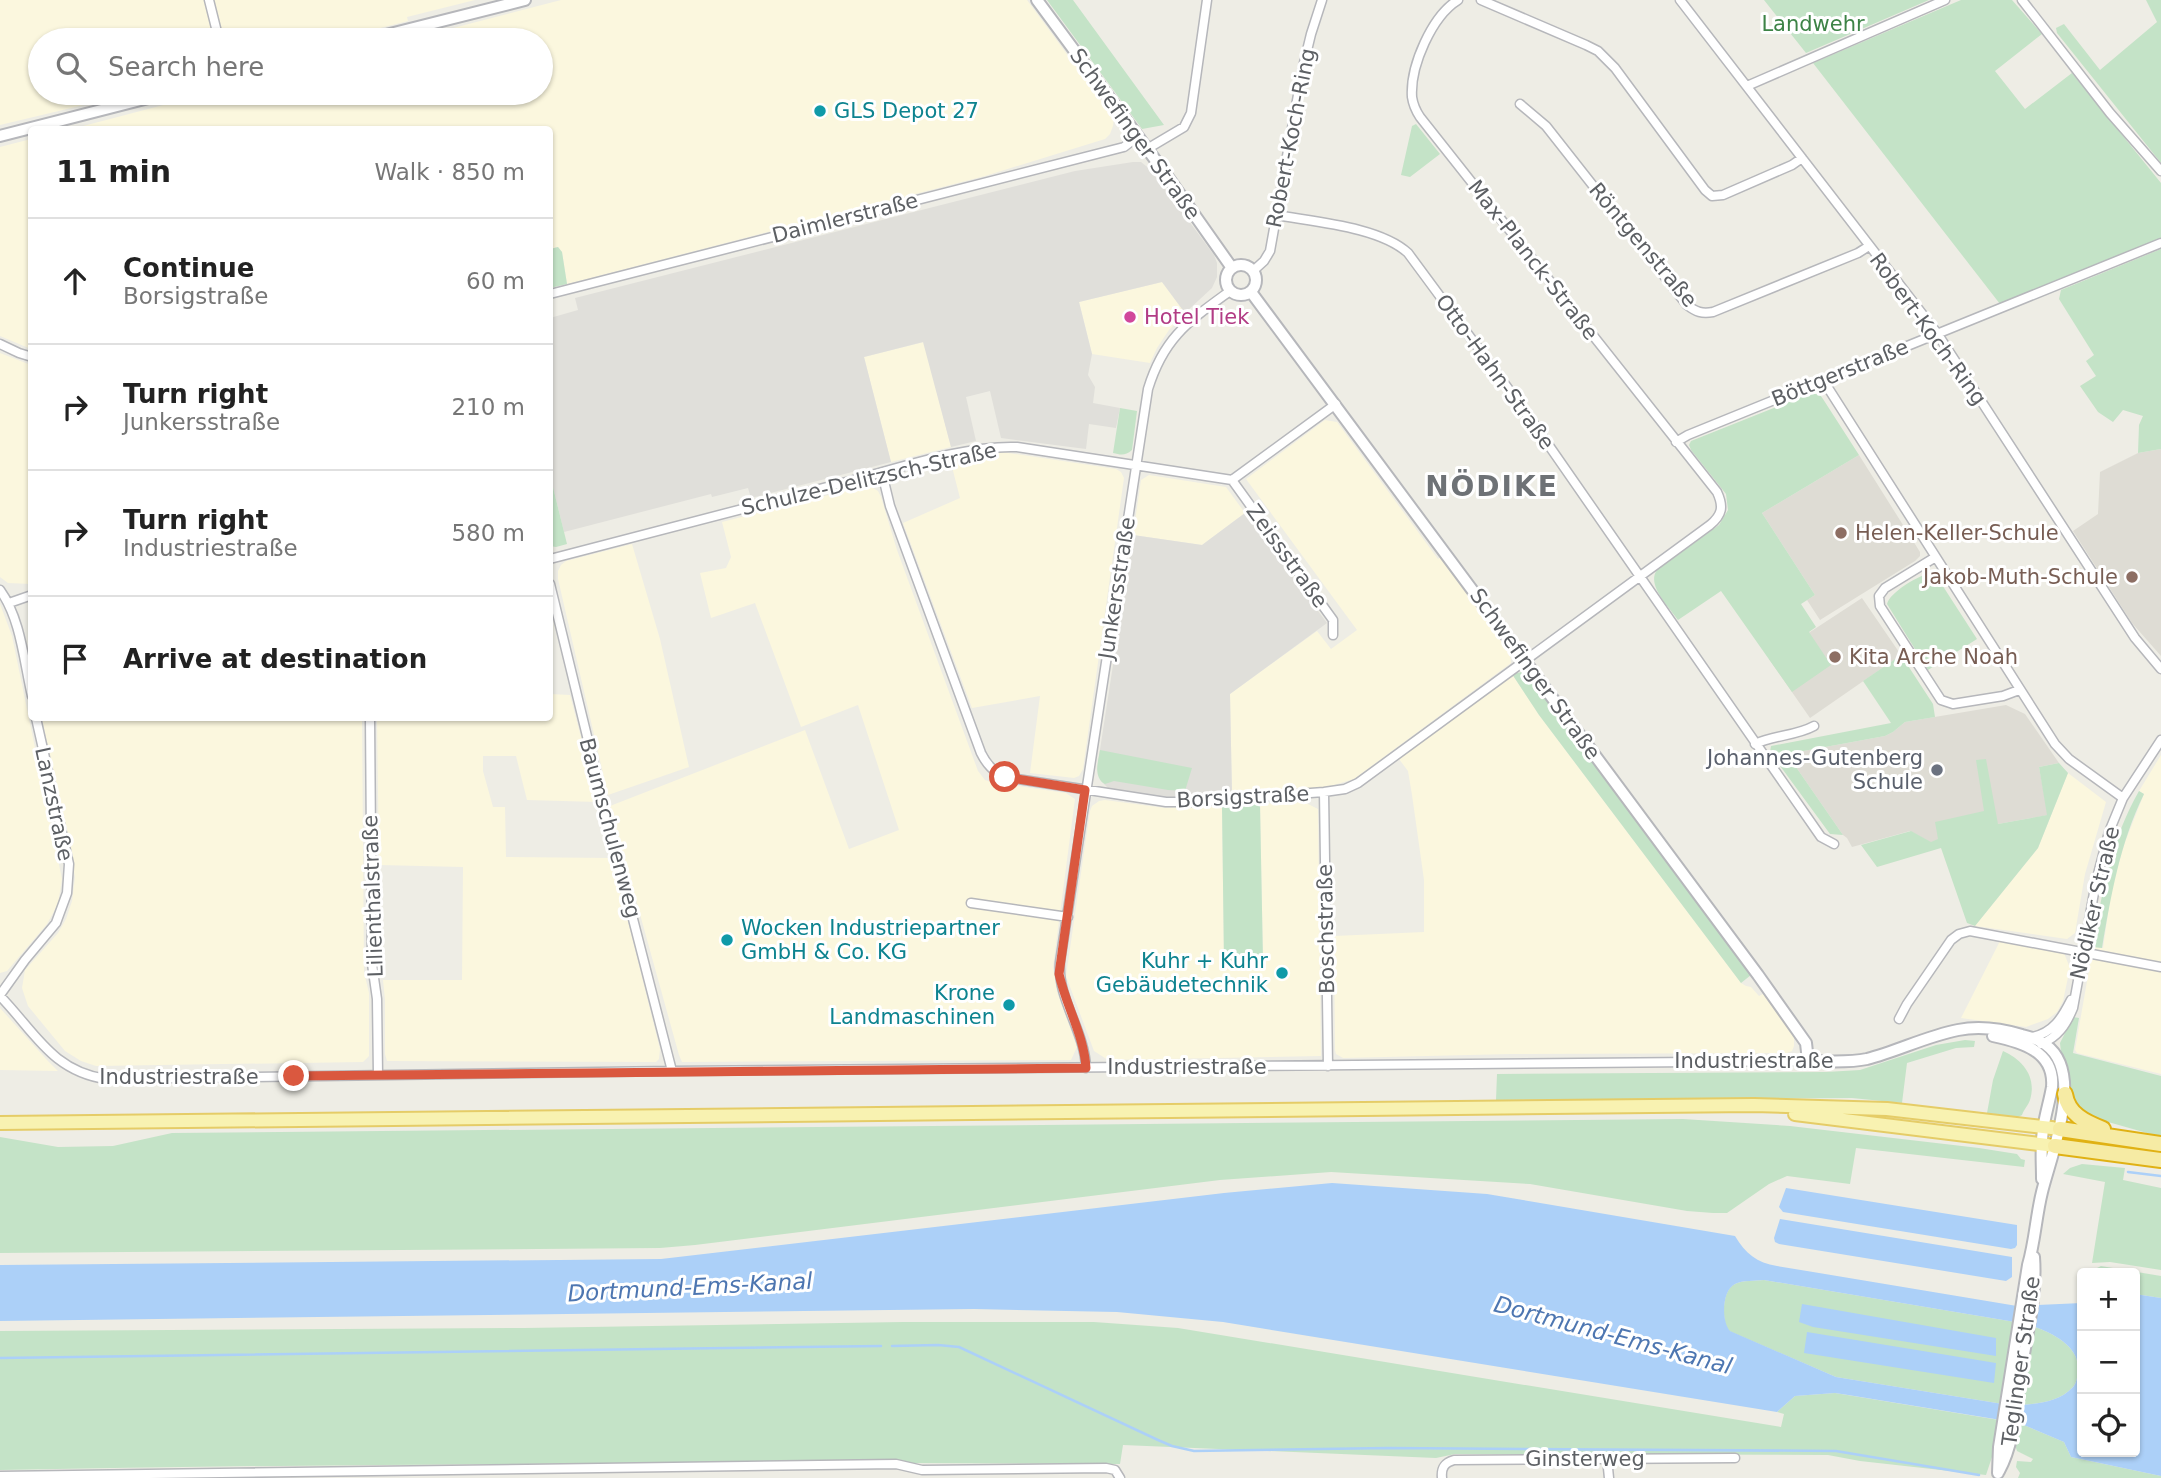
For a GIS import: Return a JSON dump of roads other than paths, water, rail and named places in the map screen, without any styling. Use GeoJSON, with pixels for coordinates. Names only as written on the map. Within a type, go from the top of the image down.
{"type":"FeatureCollection","features":[{"type":"Feature","properties":{"kind":"highway"},"geometry":{"type":"LineString","coordinates":[[2065,1094],[2066,1102],[2085,1122],[2120,1137]]}},
{"type":"Feature","properties":{"kind":"highway"},"geometry":{"type":"LineString","coordinates":[[2060,1129],[2161,1144]]}},
{"type":"Feature","properties":{"kind":"highway"},"geometry":{"type":"LineString","coordinates":[[2048,1145],[2161,1160]]}},
{"type":"Feature","properties":{"kind":"main road"},"geometry":{"type":"LineString","coordinates":[[1711,1106],[2048,1145]]}},
{"type":"Feature","properties":{"kind":"main road"},"geometry":{"type":"LineString","coordinates":[[0,1124],[1711,1106],[1887,1109],[2060,1129]]}},
{"type":"Feature","properties":{"kind":"street"},"geometry":{"type":"LineString","coordinates":[[209,0],[216,28]]}},
{"type":"Feature","properties":{"kind":"street"},"geometry":{"type":"LineString","coordinates":[[414,28],[525,0]]}},
{"type":"Feature","properties":{"kind":"street","name":"Schwefinger Straße"},"geometry":{"type":"LineString","coordinates":[[1037,0],[1232,268]]}},
{"type":"Feature","properties":{"kind":"street"},"geometry":{"type":"LineString","coordinates":[[1147,149],[1184,127],[1191,113],[1207,0]]}},
{"type":"Feature","properties":{"kind":"street","name":"Robert-Koch-Ring"},"geometry":{"type":"LineString","coordinates":[[1253,271],[1270,251],[1303,66],[1322,0]]}},
{"type":"Feature","properties":{"kind":"street","name":"Max-Planck-Straße"},"geometry":{"type":"LineString","coordinates":[[1458,0],[1431,31],[1421,51],[1412,95],[1420,117],[1717,492],[1722,510]]}},
{"type":"Feature","properties":{"kind":"street"},"geometry":{"type":"LineString","coordinates":[[1481,0],[1586,45],[1607,59],[1712,196],[1723,195],[1802,158]]}},
{"type":"Feature","properties":{"kind":"street","name":"Robert-Koch-Ring"},"geometry":{"type":"LineString","coordinates":[[1680,0],[1937,333],[2135,638],[2161,669]]}},
{"type":"Feature","properties":{"kind":"street"},"geometry":{"type":"LineString","coordinates":[[1747,86],[1945,0]]}},
{"type":"Feature","properties":{"kind":"street"},"geometry":{"type":"LineString","coordinates":[[2022,0],[2045,26],[2110,113],[2161,172]]}},
{"type":"Feature","properties":{"kind":"street","name":"Röntgenstraße"},"geometry":{"type":"LineString","coordinates":[[1520,104],[1546,126],[1687,305],[1695,311],[1704,314],[1713,312],[1858,253],[1869,246]]}},
{"type":"Feature","properties":{"kind":"street"},"geometry":{"type":"LineString","coordinates":[[39,126],[121,105]]}},
{"type":"Feature","properties":{"kind":"street"},"geometry":{"type":"LineString","coordinates":[[0,136],[28,129]]}},
{"type":"Feature","properties":{"kind":"street","name":"Daimlerstraße"},"geometry":{"type":"LineString","coordinates":[[553,293],[1124,147],[1138,137]]}},
{"type":"Feature","properties":{"kind":"street","name":"Otto-Hahn-Straße"},"geometry":{"type":"LineString","coordinates":[[1276,215],[1380,235],[1398,244],[1408,253],[1518,402],[1821,837],[1834,844]]}},
{"type":"Feature","properties":{"kind":"street","name":"Böttgerstraße"},"geometry":{"type":"LineString","coordinates":[[1676,442],[2161,243]]}},
{"type":"Feature","properties":{"kind":"street"},"geometry":{"type":"LineString","coordinates":[[1241,265],[1253,271],[1256,284],[1251,292],[1240,295],[1230,290],[1226,281],[1232,268],[1241,265]]}},
{"type":"Feature","properties":{"kind":"street","name":"Junkersstraße"},"geometry":{"type":"LineString","coordinates":[[1086,1068],[1085,1051],[1059,974],[1148,389],[1157,362],[1172,338],[1230,290]]}},
{"type":"Feature","properties":{"kind":"street","name":"Schwefinger Straße"},"geometry":{"type":"LineString","coordinates":[[1251,292],[1802,1036],[1808,1050],[1808,1061]]}},
{"type":"Feature","properties":{"kind":"street"},"geometry":{"type":"LineString","coordinates":[[0,344],[28,356]]}},
{"type":"Feature","properties":{"kind":"street"},"geometry":{"type":"LineString","coordinates":[[1823,380],[2054,744],[2069,760],[2123,798]]}},
{"type":"Feature","properties":{"kind":"street"},"geometry":{"type":"LineString","coordinates":[[1232,480],[1336,404]]}},
{"type":"Feature","properties":{"kind":"street","name":"Schulze-Delitzsch-Straße"},"geometry":{"type":"LineString","coordinates":[[553,558],[882,472],[996,446],[1136,464],[1232,480]]}},
{"type":"Feature","properties":{"kind":"street","name":"Borsigstraße"},"geometry":{"type":"LineString","coordinates":[[882,472],[890,506],[912,570],[987,765],[1005,777],[1166,802],[1324,792],[1345,789],[1358,783],[1710,526],[1722,510]]}},
{"type":"Feature","properties":{"kind":"street","name":"Zeissstraße"},"geometry":{"type":"LineString","coordinates":[[1232,480],[1333,620],[1333,635]]}},
{"type":"Feature","properties":{"kind":"street"},"geometry":{"type":"LineString","coordinates":[[1934,558],[1885,589],[1879,596],[1880,606],[1941,700],[1953,704],[2019,690]]}},
{"type":"Feature","properties":{"kind":"street"},"geometry":{"type":"LineString","coordinates":[[0,590],[9,603],[28,679]]}},
{"type":"Feature","properties":{"kind":"street"},"geometry":{"type":"LineString","coordinates":[[9,603],[28,596]]}},
{"type":"Feature","properties":{"kind":"street","name":"Baumschulenweg"},"geometry":{"type":"LineString","coordinates":[[553,596],[672,1071]]}},
{"type":"Feature","properties":{"kind":"street","name":"Lanzstraße"},"geometry":{"type":"LineString","coordinates":[[0,996],[56,923],[67,893],[68,864],[37,721]]}},
{"type":"Feature","properties":{"kind":"street","name":"Lilienthalstraße"},"geometry":{"type":"LineString","coordinates":[[370,721],[372,964],[377,999],[377,1074]]}},
{"type":"Feature","properties":{"kind":"street"},"geometry":{"type":"LineString","coordinates":[[1755,744],[1805,731],[1814,726]]}},
{"type":"Feature","properties":{"kind":"street","name":"Nödiker Straße"},"geometry":{"type":"LineString","coordinates":[[2051,1059],[2060,1032],[2073,1008],[2101,858],[2123,798],[2161,740]]}},
{"type":"Feature","properties":{"kind":"street","name":"Boschstraße"},"geometry":{"type":"LineString","coordinates":[[1324,792],[1328,1066]]}},
{"type":"Feature","properties":{"kind":"street"},"geometry":{"type":"LineString","coordinates":[[971,903],[1068,917]]}},
{"type":"Feature","properties":{"kind":"street"},"geometry":{"type":"LineString","coordinates":[[1899,1019],[1951,940],[1970,931],[2161,967]]}},
{"type":"Feature","properties":{"kind":"street","name":"Nödiker Straße"},"geometry":{"type":"LineString","coordinates":[[2045,1043],[2049,1031],[2065,1012],[2074,995]]}},
{"type":"Feature","properties":{"kind":"street","name":"Industriestraße"},"geometry":{"type":"LineString","coordinates":[[0,996],[52,1055],[68,1068],[87,1076],[128,1079],[377,1074],[1808,1061],[1866,1059],[1942,1035],[1984,1035],[2045,1043],[2051,1059],[2063,1074],[2065,1094],[2060,1129],[2048,1145]]}},
{"type":"Feature","properties":{"kind":"street"},"geometry":{"type":"LineString","coordinates":[[2029,1042],[2049,1031]]}},
{"type":"Feature","properties":{"kind":"street"},"geometry":{"type":"LineString","coordinates":[[2045,1043],[2060,1032]]}},
{"type":"Feature","properties":{"kind":"street","name":"Industriestraße"},"geometry":{"type":"LineString","coordinates":[[2029,1042],[2042,1055],[2051,1059]]}},
{"type":"Feature","properties":{"kind":"street"},"geometry":{"type":"LineString","coordinates":[[2048,1145],[2043,1126],[2052,1084],[2051,1059]]}},
{"type":"Feature","properties":{"kind":"street","name":"Teglinger Straße"},"geometry":{"type":"LineString","coordinates":[[1997,1476],[2007,1457],[2006,1405],[2028,1301],[2028,1265],[2033,1248],[2048,1145]]}},
{"type":"Feature","properties":{"kind":"street","name":"Teglinger Straße"},"geometry":{"type":"LineString","coordinates":[[1997,1476],[1999,1447],[2017,1399],[2023,1327]]}},
{"type":"Feature","properties":{"kind":"street"},"geometry":{"type":"LineString","coordinates":[[1607,1458],[1609,1478]]}},
{"type":"Feature","properties":{"kind":"street","name":"Ginsterweg"},"geometry":{"type":"LineString","coordinates":[[1442,1475],[1445,1464],[1454,1460],[1735,1458]]}},
{"type":"Feature","properties":{"kind":"street"},"geometry":{"type":"LineString","coordinates":[[0,1476],[896,1464],[922,1470],[1106,1468],[1115,1471],[1120,1478]]}},
{"type":"Feature","properties":{"kind":"street"},"geometry":{"type":"LineString","coordinates":[[909,1478],[911,1468]]}},
{"type":"Feature","properties":{"kind":"water","name":"Dortmund-Ems-Kanal"},"geometry":{"type":"Polygon","coordinates":[[[1332,1183],[1487,1194],[1735,1236],[1752,1256],[1777,1266],[2017,1306],[2077,1303],[2077,1361],[2069,1347],[2054,1335],[2027,1324],[1764,1280],[1735,1284],[1727,1292],[1724,1306],[1725,1320],[1730,1331],[1836,1377],[2009,1405],[2034,1404],[2059,1397],[2073,1387],[2077,1377],[2077,1457],[2140,1457],[2140,1295],[2161,1298],[2161,1476],[2071,1457],[2064,1442],[2019,1423],[1848,1395],[1835,1393],[1795,1396],[1777,1412],[1223,1322],[1117,1312],[974,1309],[0,1321],[0,1265],[661,1259],[1224,1193],[1332,1183]]]}},
{"type":"Feature","properties":{"kind":"water"},"geometry":{"type":"Polygon","coordinates":[[[1786,1188],[2017,1225],[2017,1245],[2011,1249],[1783,1212],[1779,1207],[1786,1188]]]}},
{"type":"Feature","properties":{"kind":"water"},"geometry":{"type":"Polygon","coordinates":[[[1780,1219],[2012,1257],[2012,1277],[2006,1281],[1779,1244],[1774,1238],[1780,1219]]]}},
{"type":"Feature","properties":{"kind":"water"},"geometry":{"type":"Polygon","coordinates":[[[1802,1304],[1996,1338],[1996,1356],[1813,1327],[1799,1322],[1802,1304]]]}},
{"type":"Feature","properties":{"kind":"water"},"geometry":{"type":"Polygon","coordinates":[[[1807,1332],[1996,1363],[1994,1383],[1804,1353],[1807,1332]]]}},
{"type":"Feature","properties":{"kind":"waterway"},"geometry":{"type":"LineString","coordinates":[[2128,1172],[2161,1176]]}},
{"type":"Feature","properties":{"kind":"waterway"},"geometry":{"type":"LineString","coordinates":[[0,1358],[881,1346]]}},
{"type":"Feature","properties":{"kind":"waterway"},"geometry":{"type":"LineString","coordinates":[[892,1346],[959,1347],[1158,1440],[1194,1451],[1388,1448],[1836,1451],[1979,1475]]}},
{"type":"Feature","properties":{"kind":"place","name":"GLS Depot 27"},"geometry":{"type":"Point","coordinates":[820,111]}},
{"type":"Feature","properties":{"kind":"place","name":"Hotel Tiek"},"geometry":{"type":"Point","coordinates":[1130,317]}},
{"type":"Feature","properties":{"kind":"place","name":"Helen-Keller-Schule"},"geometry":{"type":"Point","coordinates":[1841,533]}},
{"type":"Feature","properties":{"kind":"place","name":"Jakob-Muth-Schule"},"geometry":{"type":"Point","coordinates":[2132,577]}},
{"type":"Feature","properties":{"kind":"place","name":"Kita Arche Noah"},"geometry":{"type":"Point","coordinates":[1835,657]}},
{"type":"Feature","properties":{"kind":"place","name":"Johannes-Gutenberg Schule"},"geometry":{"type":"Point","coordinates":[1937,770]}},
{"type":"Feature","properties":{"kind":"place","name":"Wocken Industriepartner GmbH & Co. KG"},"geometry":{"type":"Point","coordinates":[727,940]}},
{"type":"Feature","properties":{"kind":"place","name":"Kuhr + Kuhr Gebäudetechnik"},"geometry":{"type":"Point","coordinates":[1282,973]}},
{"type":"Feature","properties":{"kind":"place","name":"Krone Landmaschinen"},"geometry":{"type":"Point","coordinates":[1009,1005]}},
{"type":"Feature","properties":{"kind":"district","name":"NÖDIKE"},"geometry":{"type":"Point","coordinates":[1492,486]}},
{"type":"Feature","properties":{"kind":"park label","name":"Landwehr"},"geometry":{"type":"Point","coordinates":[1813,24]}}]}
